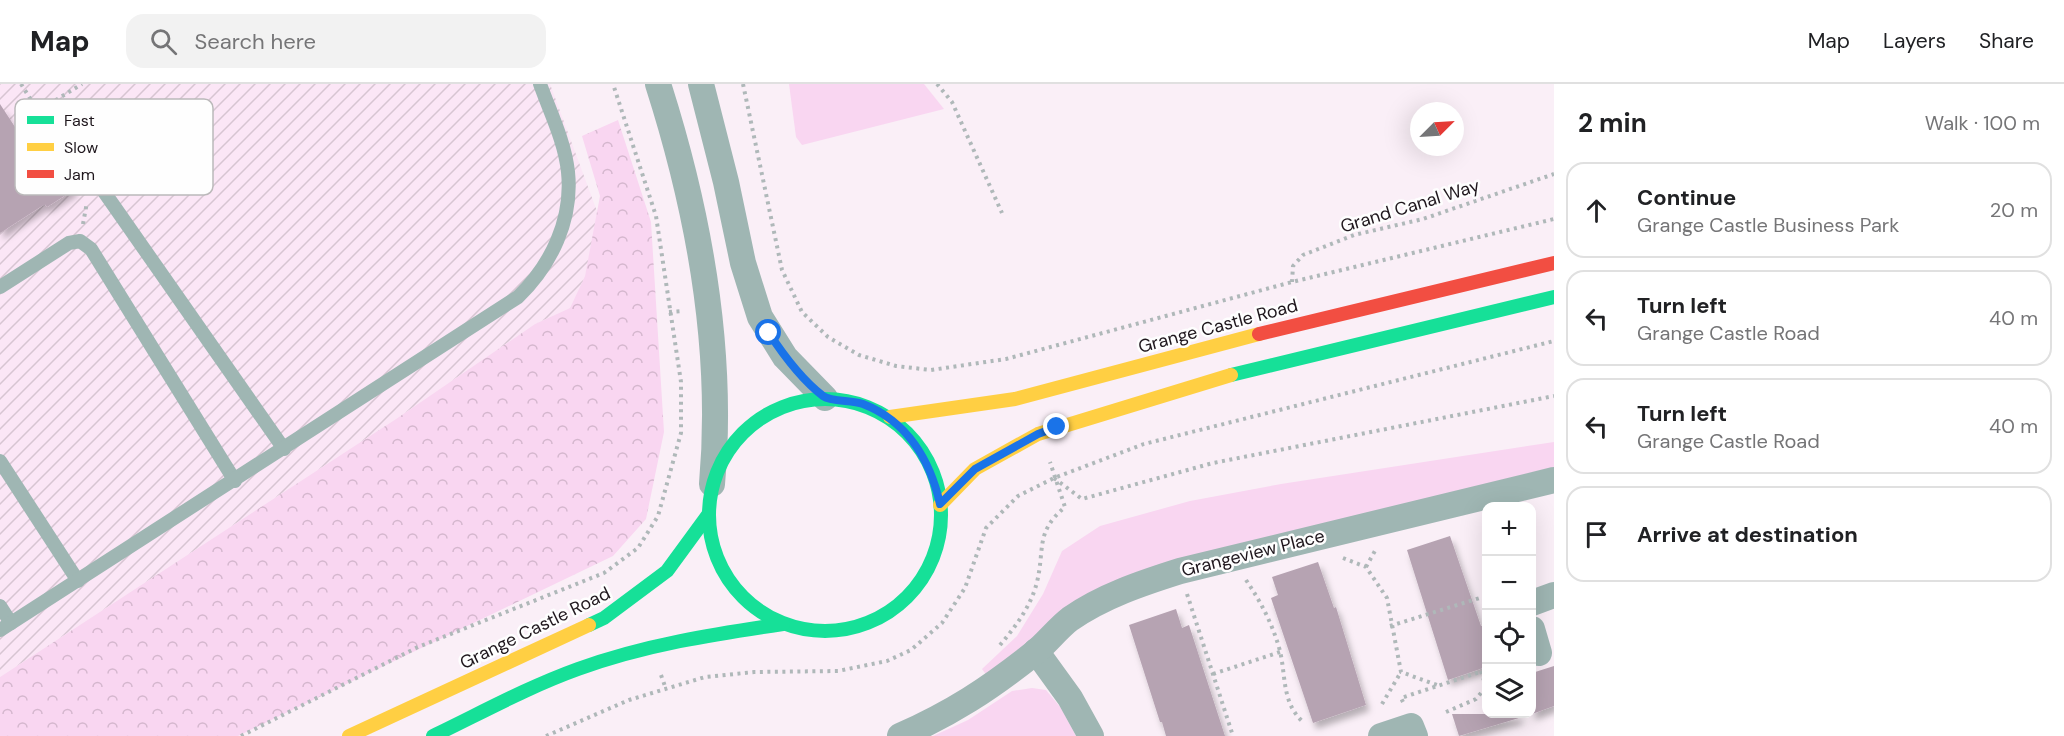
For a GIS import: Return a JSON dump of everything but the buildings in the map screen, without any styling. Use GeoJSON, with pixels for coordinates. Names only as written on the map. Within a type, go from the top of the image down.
{"type":"FeatureCollection","features":[{"type":"Feature","properties":{"kind":"main road","name":"Grange Castle Road"},"geometry":{"type":"LineString","coordinates":[[890,417],[1015,399],[1332,315],[1554,263]]}},
{"type":"Feature","properties":{"kind":"main road"},"geometry":{"type":"LineString","coordinates":[[940,504],[975,469],[1038,434],[1057,427],[1196,384],[1554,297]]}},
{"type":"Feature","properties":{"kind":"main road","name":"Grange Castle Road"},"geometry":{"type":"LineString","coordinates":[[433,736],[553,679],[598,663],[730,632],[783,624],[822,632],[843,631],[885,616],[904,602],[929,570],[941,535],[940,504],[931,471],[922,454],[890,417],[862,404],[825,398],[797,401],[776,408],[747,427],[729,448],[712,484],[708,515],[712,545],[723,572],[746,601],[783,624]]}},
{"type":"Feature","properties":{"kind":"main road","name":"Grange Castle Road"},"geometry":{"type":"LineString","coordinates":[[349,736],[604,618],[667,571],[708,515]]}},
{"type":"Feature","properties":{"kind":"street"},"geometry":{"type":"LineString","coordinates":[[658,84],[680,158],[708,309],[716,380],[716,440],[712,484]]}},
{"type":"Feature","properties":{"kind":"street"},"geometry":{"type":"LineString","coordinates":[[702,84],[743,262],[760,317],[785,357],[825,398]]}},
{"type":"Feature","properties":{"kind":"street","name":"Grangeview Place"},"geometry":{"type":"LineString","coordinates":[[900,736],[945,716],[993,687],[1070,619],[1130,586],[1226,560],[1491,501],[1554,480]]}},
{"type":"Feature","properties":{"kind":"street"},"geometry":{"type":"LineString","coordinates":[[1536,602],[1554,595]]}},
{"type":"Feature","properties":{"kind":"street"},"geometry":{"type":"LineString","coordinates":[[1536,643],[1539,653]]}},
{"type":"Feature","properties":{"kind":"street"},"geometry":{"type":"LineString","coordinates":[[1036,651],[1070,698],[1091,736]]}},
{"type":"Feature","properties":{"kind":"street"},"geometry":{"type":"LineString","coordinates":[[1381,736],[1413,731]]}},
{"type":"Feature","properties":{"kind":"lane"},"geometry":{"type":"LineString","coordinates":[[0,606],[6,627],[518,297],[548,263],[566,211],[568,173],[564,152],[540,84]]}},
{"type":"Feature","properties":{"kind":"lane"},"geometry":{"type":"LineString","coordinates":[[106,195],[284,449]]}},
{"type":"Feature","properties":{"kind":"lane"},"geometry":{"type":"LineString","coordinates":[[0,287],[69,243],[80,241],[91,249],[235,481]]}},
{"type":"Feature","properties":{"kind":"lane"},"geometry":{"type":"LineString","coordinates":[[0,461],[78,581]]}},
{"type":"Feature","properties":{"kind":"path"},"geometry":{"type":"LineString","coordinates":[[21,84],[31,99]]}},
{"type":"Feature","properties":{"kind":"path"},"geometry":{"type":"LineString","coordinates":[[58,99],[82,84]]}},
{"type":"Feature","properties":{"kind":"path"},"geometry":{"type":"LineString","coordinates":[[241,736],[418,647],[604,573],[638,548],[658,516],[681,434],[681,382],[657,216],[613,84]]}},
{"type":"Feature","properties":{"kind":"path"},"geometry":{"type":"LineString","coordinates":[[743,84],[758,149],[769,214],[788,286],[802,312],[828,337],[859,356],[896,366],[931,370],[971,366],[1006,359],[1292,282],[1554,219]]}},
{"type":"Feature","properties":{"kind":"path"},"geometry":{"type":"LineString","coordinates":[[937,84],[952,102],[1002,213]]}},
{"type":"Feature","properties":{"kind":"path","name":"Grand Canal Way"},"geometry":{"type":"LineString","coordinates":[[1292,282],[1293,266],[1303,255],[1354,235],[1423,219],[1554,174]]}},
{"type":"Feature","properties":{"kind":"path"},"geometry":{"type":"LineString","coordinates":[[546,736],[629,700],[705,677],[754,672],[838,670],[888,662],[910,650],[942,623],[965,588],[986,528],[1018,496],[1054,478],[1144,444],[1554,341]]}},
{"type":"Feature","properties":{"kind":"path"},"geometry":{"type":"LineString","coordinates":[[1054,478],[1082,499],[1213,463],[1554,396]]}},
{"type":"Feature","properties":{"kind":"path"},"geometry":{"type":"LineString","coordinates":[[993,651],[1020,620],[1032,597],[1040,570],[1043,533],[1049,522],[1065,507],[1048,456]]}},
{"type":"Feature","properties":{"kind":"path"},"geometry":{"type":"LineString","coordinates":[[1366,567],[1381,543]]}},
{"type":"Feature","properties":{"kind":"path"},"geometry":{"type":"LineString","coordinates":[[1339,548],[1342,557],[1366,567],[1387,598],[1390,626],[1401,672],[1382,704]]}},
{"type":"Feature","properties":{"kind":"path"},"geometry":{"type":"LineString","coordinates":[[1242,574],[1265,609],[1280,652],[1287,700],[1293,712],[1302,721]]}},
{"type":"Feature","properties":{"kind":"path"},"geometry":{"type":"LineString","coordinates":[[1185,587],[1233,736]]}},
{"type":"Feature","properties":{"kind":"path"},"geometry":{"type":"LineString","coordinates":[[1390,626],[1482,597]]}},
{"type":"Feature","properties":{"kind":"path"},"geometry":{"type":"LineString","coordinates":[[1213,674],[1280,652]]}},
{"type":"Feature","properties":{"kind":"path"},"geometry":{"type":"LineString","coordinates":[[1413,731],[1401,698],[1482,671]]}},
{"type":"Feature","properties":{"kind":"path"},"geometry":{"type":"LineString","coordinates":[[1401,672],[1437,685]]}},
{"type":"Feature","properties":{"kind":"path"},"geometry":{"type":"LineString","coordinates":[[1446,712],[1476,699],[1482,692]]}},
{"type":"Feature","properties":{"kind":"shaded area"},"geometry":{"type":"Polygon","coordinates":[[[0,84],[550,84],[598,214],[585,276],[570,308],[535,324],[396,419],[0,677],[0,84]]]}},
{"type":"Feature","properties":{"kind":"green space"},"geometry":{"type":"Polygon","coordinates":[[[789,84],[924,84],[944,109],[802,145],[796,137],[789,84]]]}},
{"type":"Feature","properties":{"kind":"green space"},"geometry":{"type":"Polygon","coordinates":[[[618,120],[651,222],[664,432],[646,519],[613,556],[238,736],[0,736],[0,677],[396,419],[535,324],[570,308],[585,276],[600,196],[582,136],[618,120]]]}},
{"type":"Feature","properties":{"kind":"green space"},"geometry":{"type":"Polygon","coordinates":[[[1554,442],[1554,467],[1189,558],[987,676],[982,669],[1017,636],[1043,594],[1062,551],[1100,526],[1190,501],[1281,484],[1554,442]]]}},
{"type":"Feature","properties":{"kind":"green space"},"geometry":{"type":"Polygon","coordinates":[[[1032,688],[1046,690],[1061,708],[1076,736],[933,736],[968,720],[1012,691],[1032,688]]]}},
{"type":"Feature","properties":{"kind":"traffic: fast"},"geometry":{"type":"LineString","coordinates":[[1231,375],[1554,297]]}},
{"type":"Feature","properties":{"kind":"traffic: fast"},"geometry":{"type":"LineString","coordinates":[[814,399],[836,399],[880,412],[899,425],[915,441],[928,460],[936,481],[941,515],[939,538],[928,570],[915,589],[899,605],[880,618],[859,626],[836,631],[814,631],[770,618],[751,605],[735,589],[722,570],[714,549],[709,526],[709,504],[722,460],[735,441],[751,425],[770,412],[791,404],[814,399]]}},
{"type":"Feature","properties":{"kind":"traffic: fast"},"geometry":{"type":"LineString","coordinates":[[589,625],[604,618],[667,571],[708,515]]}},
{"type":"Feature","properties":{"kind":"traffic: fast"},"geometry":{"type":"LineString","coordinates":[[433,736],[541,684],[578,669],[628,653],[679,641],[783,624]]}},
{"type":"Feature","properties":{"kind":"traffic: slow"},"geometry":{"type":"LineString","coordinates":[[890,417],[1015,399],[1259,334]]}},
{"type":"Feature","properties":{"kind":"traffic: slow"},"geometry":{"type":"LineString","coordinates":[[940,505],[975,469],[1038,434],[1231,375]]}},
{"type":"Feature","properties":{"kind":"traffic: slow"},"geometry":{"type":"LineString","coordinates":[[349,736],[589,625]]}},
{"type":"Feature","properties":{"kind":"traffic: jam"},"geometry":{"type":"LineString","coordinates":[[1259,334],[1554,263]]}},
{"type":"Feature","properties":{"kind":"route"},"geometry":{"type":"LineString","coordinates":[[769,333],[785,357],[825,398],[862,404],[890,417],[922,454],[931,471],[940,504],[975,469],[1038,434],[1057,427]]}}]}
